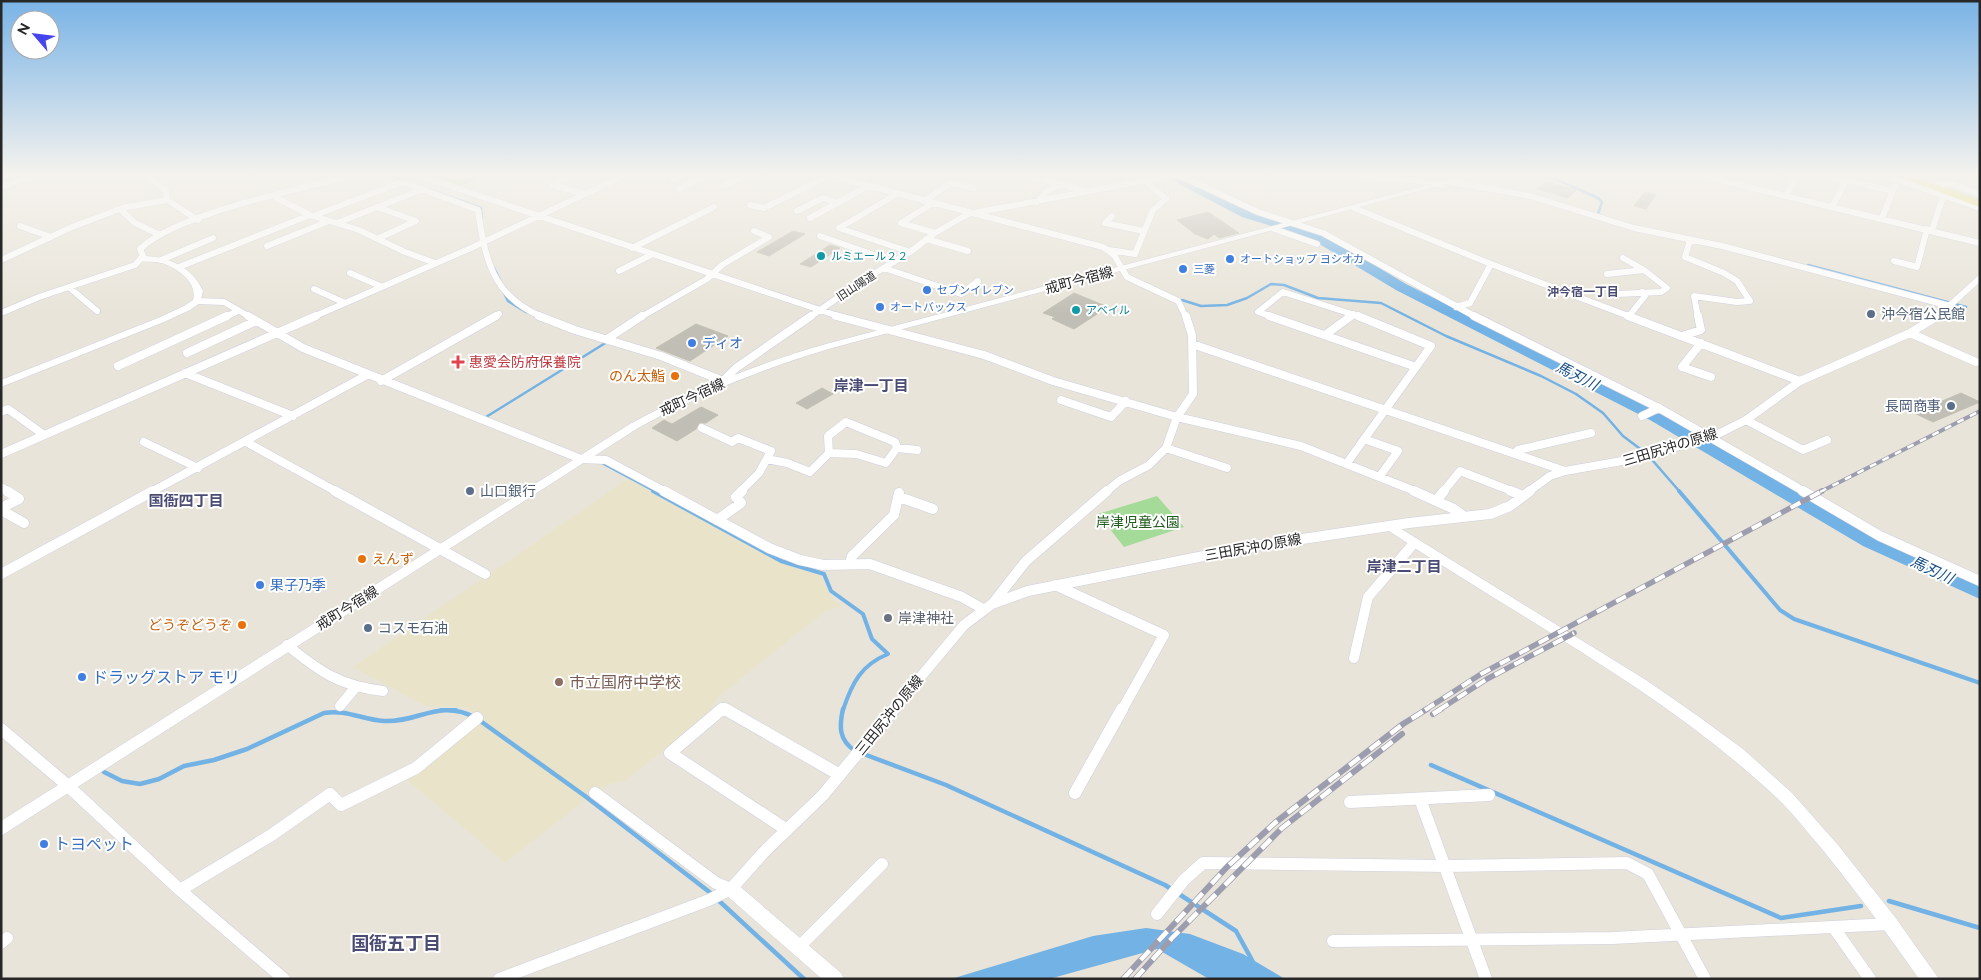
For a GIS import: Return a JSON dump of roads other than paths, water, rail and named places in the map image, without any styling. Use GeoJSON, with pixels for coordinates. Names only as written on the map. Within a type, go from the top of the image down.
{"type":"FeatureCollection","features":[{"type":"Feature","properties":{"kind":"street"},"geometry":{"type":"LineString","coordinates":[[1,260],[43,242],[51,236],[90,221]]}},
{"type":"Feature","properties":{"kind":"street"},"geometry":{"type":"LineString","coordinates":[[133,221],[158,234]]}},
{"type":"Feature","properties":{"kind":"street"},"geometry":{"type":"LineString","coordinates":[[1,313],[39,297],[135,265],[141,259],[141,246],[147,239],[196,221]]}},
{"type":"Feature","properties":{"kind":"street"},"geometry":{"type":"LineString","coordinates":[[179,267],[300,221]]}},
{"type":"Feature","properties":{"kind":"street"},"geometry":{"type":"LineString","coordinates":[[267,246],[329,221],[379,238],[405,252],[435,263]]}},
{"type":"Feature","properties":{"kind":"street"},"geometry":{"type":"LineString","coordinates":[[337,223],[343,221]]}},
{"type":"Feature","properties":{"kind":"street"},"geometry":{"type":"LineString","coordinates":[[379,238],[416,222],[413,221]]}},
{"type":"Feature","properties":{"kind":"street"},"geometry":{"type":"LineString","coordinates":[[479,221],[482,242],[488,263],[506,295],[520,307],[584,333],[650,352],[723,381]]}},
{"type":"Feature","properties":{"kind":"street"},"geometry":{"type":"LineString","coordinates":[[1,454],[274,332],[531,221]]}},
{"type":"Feature","properties":{"kind":"street"},"geometry":{"type":"LineString","coordinates":[[551,221],[818,311],[886,331],[984,355],[1053,380],[1177,417],[1301,446],[1380,476],[1436,501],[1463,516]]}},
{"type":"Feature","properties":{"kind":"street"},"geometry":{"type":"LineString","coordinates":[[632,248],[687,221]]}},
{"type":"Feature","properties":{"kind":"street"},"geometry":{"type":"LineString","coordinates":[[851,221],[839,228],[910,252]]}},
{"type":"Feature","properties":{"kind":"street"},"geometry":{"type":"LineString","coordinates":[[907,221],[902,224],[935,233]]}},
{"type":"Feature","properties":{"kind":"street","name":"旧山陽道"},"geometry":{"type":"LineString","coordinates":[[723,381],[736,368],[818,311],[910,252],[935,233],[959,221]]}},
{"type":"Feature","properties":{"kind":"street"},"geometry":{"type":"LineString","coordinates":[[1001,221],[1058,234],[1110,250],[1135,254],[1148,221]]}},
{"type":"Feature","properties":{"kind":"street"},"geometry":{"type":"LineString","coordinates":[[1106,221],[1105,222],[1144,231]]}},
{"type":"Feature","properties":{"kind":"street"},"geometry":{"type":"LineString","coordinates":[[1286,221],[1330,237],[1456,307],[1657,409],[1867,529],[1980,581]]}},
{"type":"Feature","properties":{"kind":"street","name":"戒町今宿線"},"geometry":{"type":"LineString","coordinates":[[1,829],[67,785],[581,460],[666,408],[723,381],[789,357],[1302,221]]}},
{"type":"Feature","properties":{"kind":"street"},"geometry":{"type":"LineString","coordinates":[[1385,221],[1491,264],[1800,381]]}},
{"type":"Feature","properties":{"kind":"street"},"geometry":{"type":"LineString","coordinates":[[1610,221],[1952,304]]}},
{"type":"Feature","properties":{"kind":"street"},"geometry":{"type":"LineString","coordinates":[[1893,221],[1980,243]]}},
{"type":"Feature","properties":{"kind":"street"},"geometry":{"type":"LineString","coordinates":[[1894,261],[1917,267],[1934,221]]}},
{"type":"Feature","properties":{"kind":"street"},"geometry":{"type":"LineString","coordinates":[[20,226],[51,236]]}},
{"type":"Feature","properties":{"kind":"street"},"geometry":{"type":"LineString","coordinates":[[1276,228],[1317,244]]}},
{"type":"Feature","properties":{"kind":"street"},"geometry":{"type":"LineString","coordinates":[[607,339],[712,275],[722,265],[769,237],[754,230]]}},
{"type":"Feature","properties":{"kind":"street"},"geometry":{"type":"LineString","coordinates":[[820,236],[894,262]]}},
{"type":"Feature","properties":{"kind":"street"},"geometry":{"type":"LineString","coordinates":[[161,260],[213,238]]}},
{"type":"Feature","properties":{"kind":"street"},"geometry":{"type":"LineString","coordinates":[[926,239],[968,251]]}},
{"type":"Feature","properties":{"kind":"street"},"geometry":{"type":"LineString","coordinates":[[1682,336],[1701,330],[1694,296],[1750,301],[1737,281],[1724,272],[1685,257],[1690,240]]}},
{"type":"Feature","properties":{"kind":"street"},"geometry":{"type":"LineString","coordinates":[[992,604],[1026,561],[1119,481],[1150,465],[1166,448],[1177,417],[1193,394],[1190,328],[1178,302],[1127,277],[1110,250]]}},
{"type":"Feature","properties":{"kind":"street"},"geometry":{"type":"LineString","coordinates":[[620,271],[651,255]]}},
{"type":"Feature","properties":{"kind":"street"},"geometry":{"type":"LineString","coordinates":[[1617,294],[1661,292],[1667,288],[1644,270],[1623,258]]}},
{"type":"Feature","properties":{"kind":"street"},"geometry":{"type":"LineString","coordinates":[[141,259],[161,260],[179,267],[191,277],[199,292],[197,300]]}},
{"type":"Feature","properties":{"kind":"street"},"geometry":{"type":"LineString","coordinates":[[1456,307],[1470,302],[1491,264]]}},
{"type":"Feature","properties":{"kind":"street"},"geometry":{"type":"LineString","coordinates":[[884,268],[961,294],[978,282]]}},
{"type":"Feature","properties":{"kind":"street"},"geometry":{"type":"LineString","coordinates":[[1607,274],[1644,270]]}},
{"type":"Feature","properties":{"kind":"street"},"geometry":{"type":"LineString","coordinates":[[350,273],[380,286]]}},
{"type":"Feature","properties":{"kind":"street","name":"三田尻沖の原線"},"geometry":{"type":"LineString","coordinates":[[731,889],[840,775],[945,646],[983,609],[992,604],[1028,591],[1055,585],[1249,547],[1463,516],[1490,514],[1510,506],[1550,476],[1565,471],[1650,456],[1707,438],[1746,420],[1800,381],[1910,333],[1936,318],[1980,278]]}},
{"type":"Feature","properties":{"kind":"street"},"geometry":{"type":"LineString","coordinates":[[70,288],[97,311]]}},
{"type":"Feature","properties":{"kind":"street"},"geometry":{"type":"LineString","coordinates":[[314,289],[343,302]]}},
{"type":"Feature","properties":{"kind":"street"},"geometry":{"type":"LineString","coordinates":[[1347,463],[1386,410],[1431,346],[1353,314],[1283,292],[1258,312],[1416,367]]}},
{"type":"Feature","properties":{"kind":"street"},"geometry":{"type":"LineString","coordinates":[[1629,316],[1645,296],[1642,292]]}},
{"type":"Feature","properties":{"kind":"street"},"geometry":{"type":"LineString","coordinates":[[1,384],[170,316],[197,300],[217,300],[303,348],[381,381],[518,433],[581,460],[606,460],[769,548],[800,560],[823,565],[870,564],[962,597],[983,609]]}},
{"type":"Feature","properties":{"kind":"street"},"geometry":{"type":"LineString","coordinates":[[118,366],[238,311]]}},
{"type":"Feature","properties":{"kind":"street"},"geometry":{"type":"LineString","coordinates":[[381,381],[499,314]]}},
{"type":"Feature","properties":{"kind":"street"},"geometry":{"type":"LineString","coordinates":[[1325,335],[1353,314]]}},
{"type":"Feature","properties":{"kind":"street"},"geometry":{"type":"LineString","coordinates":[[187,353],[256,321]]}},
{"type":"Feature","properties":{"kind":"street"},"geometry":{"type":"LineString","coordinates":[[1910,333],[1976,362]]}},
{"type":"Feature","properties":{"kind":"street"},"geometry":{"type":"LineString","coordinates":[[1701,343],[1682,368],[1711,377]]}},
{"type":"Feature","properties":{"kind":"street"},"geometry":{"type":"LineString","coordinates":[[1192,344],[1565,471]]}},
{"type":"Feature","properties":{"kind":"street"},"geometry":{"type":"LineString","coordinates":[[185,372],[293,416]]}},
{"type":"Feature","properties":{"kind":"street"},"geometry":{"type":"LineString","coordinates":[[1,574],[367,375]]}},
{"type":"Feature","properties":{"kind":"street"},"geometry":{"type":"LineString","coordinates":[[1061,400],[1111,417],[1126,402]]}},
{"type":"Feature","properties":{"kind":"street"},"geometry":{"type":"LineString","coordinates":[[1,412],[8,409],[44,435]]}},
{"type":"Feature","properties":{"kind":"street"},"geometry":{"type":"LineString","coordinates":[[1642,416],[1657,409]]}},
{"type":"Feature","properties":{"kind":"street"},"geometry":{"type":"LineString","coordinates":[[1746,420],[1803,450],[1827,440]]}},
{"type":"Feature","properties":{"kind":"street"},"geometry":{"type":"LineString","coordinates":[[829,453],[828,436],[846,422],[895,442],[897,448]]}},
{"type":"Feature","properties":{"kind":"street"},"geometry":{"type":"LineString","coordinates":[[702,428],[732,442],[738,438],[772,451],[759,473],[736,497],[741,503],[717,520]]}},
{"type":"Feature","properties":{"kind":"street"},"geometry":{"type":"LineString","coordinates":[[1515,453],[1518,450],[1591,433]]}},
{"type":"Feature","properties":{"kind":"street"},"geometry":{"type":"LineString","coordinates":[[1364,439],[1398,451],[1380,476]]}},
{"type":"Feature","properties":{"kind":"street"},"geometry":{"type":"LineString","coordinates":[[144,442],[198,468]]}},
{"type":"Feature","properties":{"kind":"street"},"geometry":{"type":"LineString","coordinates":[[246,442],[485,574]]}},
{"type":"Feature","properties":{"kind":"street"},"geometry":{"type":"LineString","coordinates":[[767,459],[787,463],[810,472],[829,453],[856,454],[886,463],[897,448]]}},
{"type":"Feature","properties":{"kind":"street"},"geometry":{"type":"LineString","coordinates":[[897,448],[917,450]]}},
{"type":"Feature","properties":{"kind":"street"},"geometry":{"type":"LineString","coordinates":[[1166,448],[1227,468]]}},
{"type":"Feature","properties":{"kind":"street"},"geometry":{"type":"LineString","coordinates":[[1436,501],[1460,471],[1524,496]]}},
{"type":"Feature","properties":{"kind":"street"},"geometry":{"type":"LineString","coordinates":[[1,487],[19,499],[1,509],[24,523]]}},
{"type":"Feature","properties":{"kind":"street"},"geometry":{"type":"LineString","coordinates":[[850,563],[852,556],[894,515],[898,496],[933,509]]}},
{"type":"Feature","properties":{"kind":"street"},"geometry":{"type":"LineString","coordinates":[[1390,526],[1414,543],[1597,656],[1700,724],[1742,757],[1784,794],[1849,868],[1930,979]]}},
{"type":"Feature","properties":{"kind":"street"},"geometry":{"type":"LineString","coordinates":[[1354,658],[1368,597],[1414,543]]}},
{"type":"Feature","properties":{"kind":"street"},"geometry":{"type":"LineString","coordinates":[[1055,585],[1164,635],[1075,793]]}},
{"type":"Feature","properties":{"kind":"street"},"geometry":{"type":"LineString","coordinates":[[287,646],[335,681],[356,688],[383,691]]}},
{"type":"Feature","properties":{"kind":"street"},"geometry":{"type":"LineString","coordinates":[[340,706],[356,688]]}},
{"type":"Feature","properties":{"kind":"street"},"geometry":{"type":"LineString","coordinates":[[787,830],[670,753],[723,708],[840,775]]}},
{"type":"Feature","properties":{"kind":"street"},"geometry":{"type":"LineString","coordinates":[[180,890],[270,836],[330,794],[341,805],[399,779],[416,768],[478,718]]}},
{"type":"Feature","properties":{"kind":"street"},"geometry":{"type":"LineString","coordinates":[[1,729],[67,785],[180,890],[284,979]]}},
{"type":"Feature","properties":{"kind":"street"},"geometry":{"type":"LineString","coordinates":[[594,793],[716,883],[731,889],[835,979]]}},
{"type":"Feature","properties":{"kind":"street"},"geometry":{"type":"LineString","coordinates":[[1350,802],[1489,796]]}},
{"type":"Feature","properties":{"kind":"street"},"geometry":{"type":"LineString","coordinates":[[1420,799],[1486,979]]}},
{"type":"Feature","properties":{"kind":"street"},"geometry":{"type":"LineString","coordinates":[[1157,914],[1171,899],[1191,870],[1203,863],[1446,866],[1627,863],[1648,874],[1684,937],[1705,979]]}},
{"type":"Feature","properties":{"kind":"street"},"geometry":{"type":"LineString","coordinates":[[798,948],[882,864]]}},
{"type":"Feature","properties":{"kind":"street"},"geometry":{"type":"LineString","coordinates":[[499,979],[709,900],[731,889]]}},
{"type":"Feature","properties":{"kind":"street"},"geometry":{"type":"LineString","coordinates":[[1333,941],[1474,942],[1684,937],[1890,924]]}},
{"type":"Feature","properties":{"kind":"street"},"geometry":{"type":"LineString","coordinates":[[1834,928],[1870,979]]}},
{"type":"Feature","properties":{"kind":"water"},"geometry":{"type":"Polygon","coordinates":[[[1146,928],[1190,934],[1243,954],[1285,979],[1209,979],[1157,949],[1049,979],[951,979],[1093,936],[1146,928]]]}},
{"type":"Feature","properties":{"kind":"waterway","name":"馬刃川"},"geometry":{"type":"LineString","coordinates":[[1269,221],[1299,230],[1326,242],[1401,287],[1531,351],[1656,416],[1870,541],[1980,592]]}},
{"type":"Feature","properties":{"kind":"waterway"},"geometry":{"type":"LineString","coordinates":[[1808,265],[1966,307]]}},
{"type":"Feature","properties":{"kind":"waterway"},"geometry":{"type":"LineString","coordinates":[[494,268],[500,280]]}},
{"type":"Feature","properties":{"kind":"waterway"},"geometry":{"type":"LineString","coordinates":[[1182,300],[1201,306],[1227,305],[1247,298],[1271,284],[1284,285],[1318,298],[1381,303],[1446,336],[1541,376],[1576,394],[1603,413],[1623,436],[1647,454],[1680,492]]}},
{"type":"Feature","properties":{"kind":"waterway"},"geometry":{"type":"LineString","coordinates":[[502,289],[508,301],[526,312]]}},
{"type":"Feature","properties":{"kind":"waterway"},"geometry":{"type":"LineString","coordinates":[[489,419],[486,417],[607,342]]}},
{"type":"Feature","properties":{"kind":"waterway"},"geometry":{"type":"LineString","coordinates":[[600,462],[656,492]]}},
{"type":"Feature","properties":{"kind":"waterway"},"geometry":{"type":"LineString","coordinates":[[653,491],[781,561],[824,574],[831,591],[863,614],[872,639],[888,654],[864,669],[854,683],[843,710]]}},
{"type":"Feature","properties":{"kind":"waterway"},"geometry":{"type":"LineString","coordinates":[[1679,491],[1780,610],[1794,619],[1980,683]]}},
{"type":"Feature","properties":{"kind":"waterway"},"geometry":{"type":"LineString","coordinates":[[843,709],[841,722],[843,738],[855,751]]}},
{"type":"Feature","properties":{"kind":"waterway"},"geometry":{"type":"LineString","coordinates":[[441,710],[450,710]]}},
{"type":"Feature","properties":{"kind":"waterway"},"geometry":{"type":"LineString","coordinates":[[104,772],[122,781],[140,784],[159,779],[184,766],[214,760],[247,749],[324,713],[340,712],[369,719],[396,721],[450,710]]}},
{"type":"Feature","properties":{"kind":"waterway"},"geometry":{"type":"LineString","coordinates":[[450,710],[456,710]]}},
{"type":"Feature","properties":{"kind":"waterway"},"geometry":{"type":"LineString","coordinates":[[450,710],[474,717]]}},
{"type":"Feature","properties":{"kind":"waterway"},"geometry":{"type":"LineString","coordinates":[[479,720],[585,796],[712,894]]}},
{"type":"Feature","properties":{"kind":"waterway"},"geometry":{"type":"LineString","coordinates":[[861,753],[946,785],[1165,885],[1236,931],[1253,962]]}},
{"type":"Feature","properties":{"kind":"waterway"},"geometry":{"type":"LineString","coordinates":[[1431,765],[1781,918],[1861,906]]}},
{"type":"Feature","properties":{"kind":"waterway"},"geometry":{"type":"LineString","coordinates":[[717,899],[804,979]]}},
{"type":"Feature","properties":{"kind":"waterway"},"geometry":{"type":"LineString","coordinates":[[1889,901],[1980,928]]}},
{"type":"Feature","properties":{"kind":"railway"},"geometry":{"type":"LineString","coordinates":[[1820,492],[1980,411]]}},
{"type":"Feature","properties":{"kind":"railway"},"geometry":{"type":"LineString","coordinates":[[1425,710],[1481,674],[1822,491]]}},
{"type":"Feature","properties":{"kind":"railway"},"geometry":{"type":"LineString","coordinates":[[1439,710],[1487,679],[1574,633]]}},
{"type":"Feature","properties":{"kind":"railway"},"geometry":{"type":"LineString","coordinates":[[1123,979],[1227,867],[1276,822],[1403,724],[1427,709]]}},
{"type":"Feature","properties":{"kind":"railway"},"geometry":{"type":"LineString","coordinates":[[1433,714],[1441,709]]}},
{"type":"Feature","properties":{"kind":"railway"},"geometry":{"type":"LineString","coordinates":[[1135,979],[1172,938],[1282,828],[1402,734]]}},
{"type":"Feature","properties":{"kind":"place","name":"ルミエール２２"},"geometry":{"type":"Point","coordinates":[821,256]}},
{"type":"Feature","properties":{"kind":"place","name":"オートショップ ヨシオカ"},"geometry":{"type":"Point","coordinates":[1230,259]}},
{"type":"Feature","properties":{"kind":"place","name":"三菱"},"geometry":{"type":"Point","coordinates":[1183,269]}},
{"type":"Feature","properties":{"kind":"place","name":"セブンイレブン"},"geometry":{"type":"Point","coordinates":[927,290]}},
{"type":"Feature","properties":{"kind":"place","name":"オートバックス"},"geometry":{"type":"Point","coordinates":[880,307]}},
{"type":"Feature","properties":{"kind":"place","name":"アベイル"},"geometry":{"type":"Point","coordinates":[1076,310]}},
{"type":"Feature","properties":{"kind":"place","name":"沖今宿公民館"},"geometry":{"type":"Point","coordinates":[1871,314]}},
{"type":"Feature","properties":{"kind":"place","name":"ディオ"},"geometry":{"type":"Point","coordinates":[692,343]}},
{"type":"Feature","properties":{"kind":"place","name":"惠愛会防府保養院"},"geometry":{"type":"Point","coordinates":[458,362]}},
{"type":"Feature","properties":{"kind":"place","name":"のん太鮨"},"geometry":{"type":"Point","coordinates":[675,376]}},
{"type":"Feature","properties":{"kind":"place","name":"長岡商事"},"geometry":{"type":"Point","coordinates":[1951,406]}},
{"type":"Feature","properties":{"kind":"place","name":"山口銀行"},"geometry":{"type":"Point","coordinates":[470,491]}},
{"type":"Feature","properties":{"kind":"place","name":"えんず"},"geometry":{"type":"Point","coordinates":[362,559]}},
{"type":"Feature","properties":{"kind":"place","name":"果子乃季"},"geometry":{"type":"Point","coordinates":[260,585]}},
{"type":"Feature","properties":{"kind":"place","name":"岸津神社"},"geometry":{"type":"Point","coordinates":[888,618]}},
{"type":"Feature","properties":{"kind":"place","name":"どうぞどうぞ"},"geometry":{"type":"Point","coordinates":[242,625]}},
{"type":"Feature","properties":{"kind":"place","name":"コスモ石油"},"geometry":{"type":"Point","coordinates":[368,628]}},
{"type":"Feature","properties":{"kind":"place","name":"ドラッグストア モリ"},"geometry":{"type":"Point","coordinates":[82,677]}},
{"type":"Feature","properties":{"kind":"place","name":"市立国府中学校"},"geometry":{"type":"Point","coordinates":[559,682]}},
{"type":"Feature","properties":{"kind":"place","name":"トヨペット"},"geometry":{"type":"Point","coordinates":[44,844]}},
{"type":"Feature","properties":{"kind":"district","name":"沖今宿一丁目"},"geometry":{"type":"Point","coordinates":[1583,292]}},
{"type":"Feature","properties":{"kind":"district","name":"岸津一丁目"},"geometry":{"type":"Point","coordinates":[871,386]}},
{"type":"Feature","properties":{"kind":"district","name":"国衙四丁目"},"geometry":{"type":"Point","coordinates":[186,501]}},
{"type":"Feature","properties":{"kind":"district","name":"岸津二丁目"},"geometry":{"type":"Point","coordinates":[1404,567]}},
{"type":"Feature","properties":{"kind":"district","name":"国衙五丁目"},"geometry":{"type":"Point","coordinates":[396,944]}},
{"type":"Feature","properties":{"kind":"park label","name":"岸津児童公園"},"geometry":{"type":"Point","coordinates":[1138,522]}}]}
